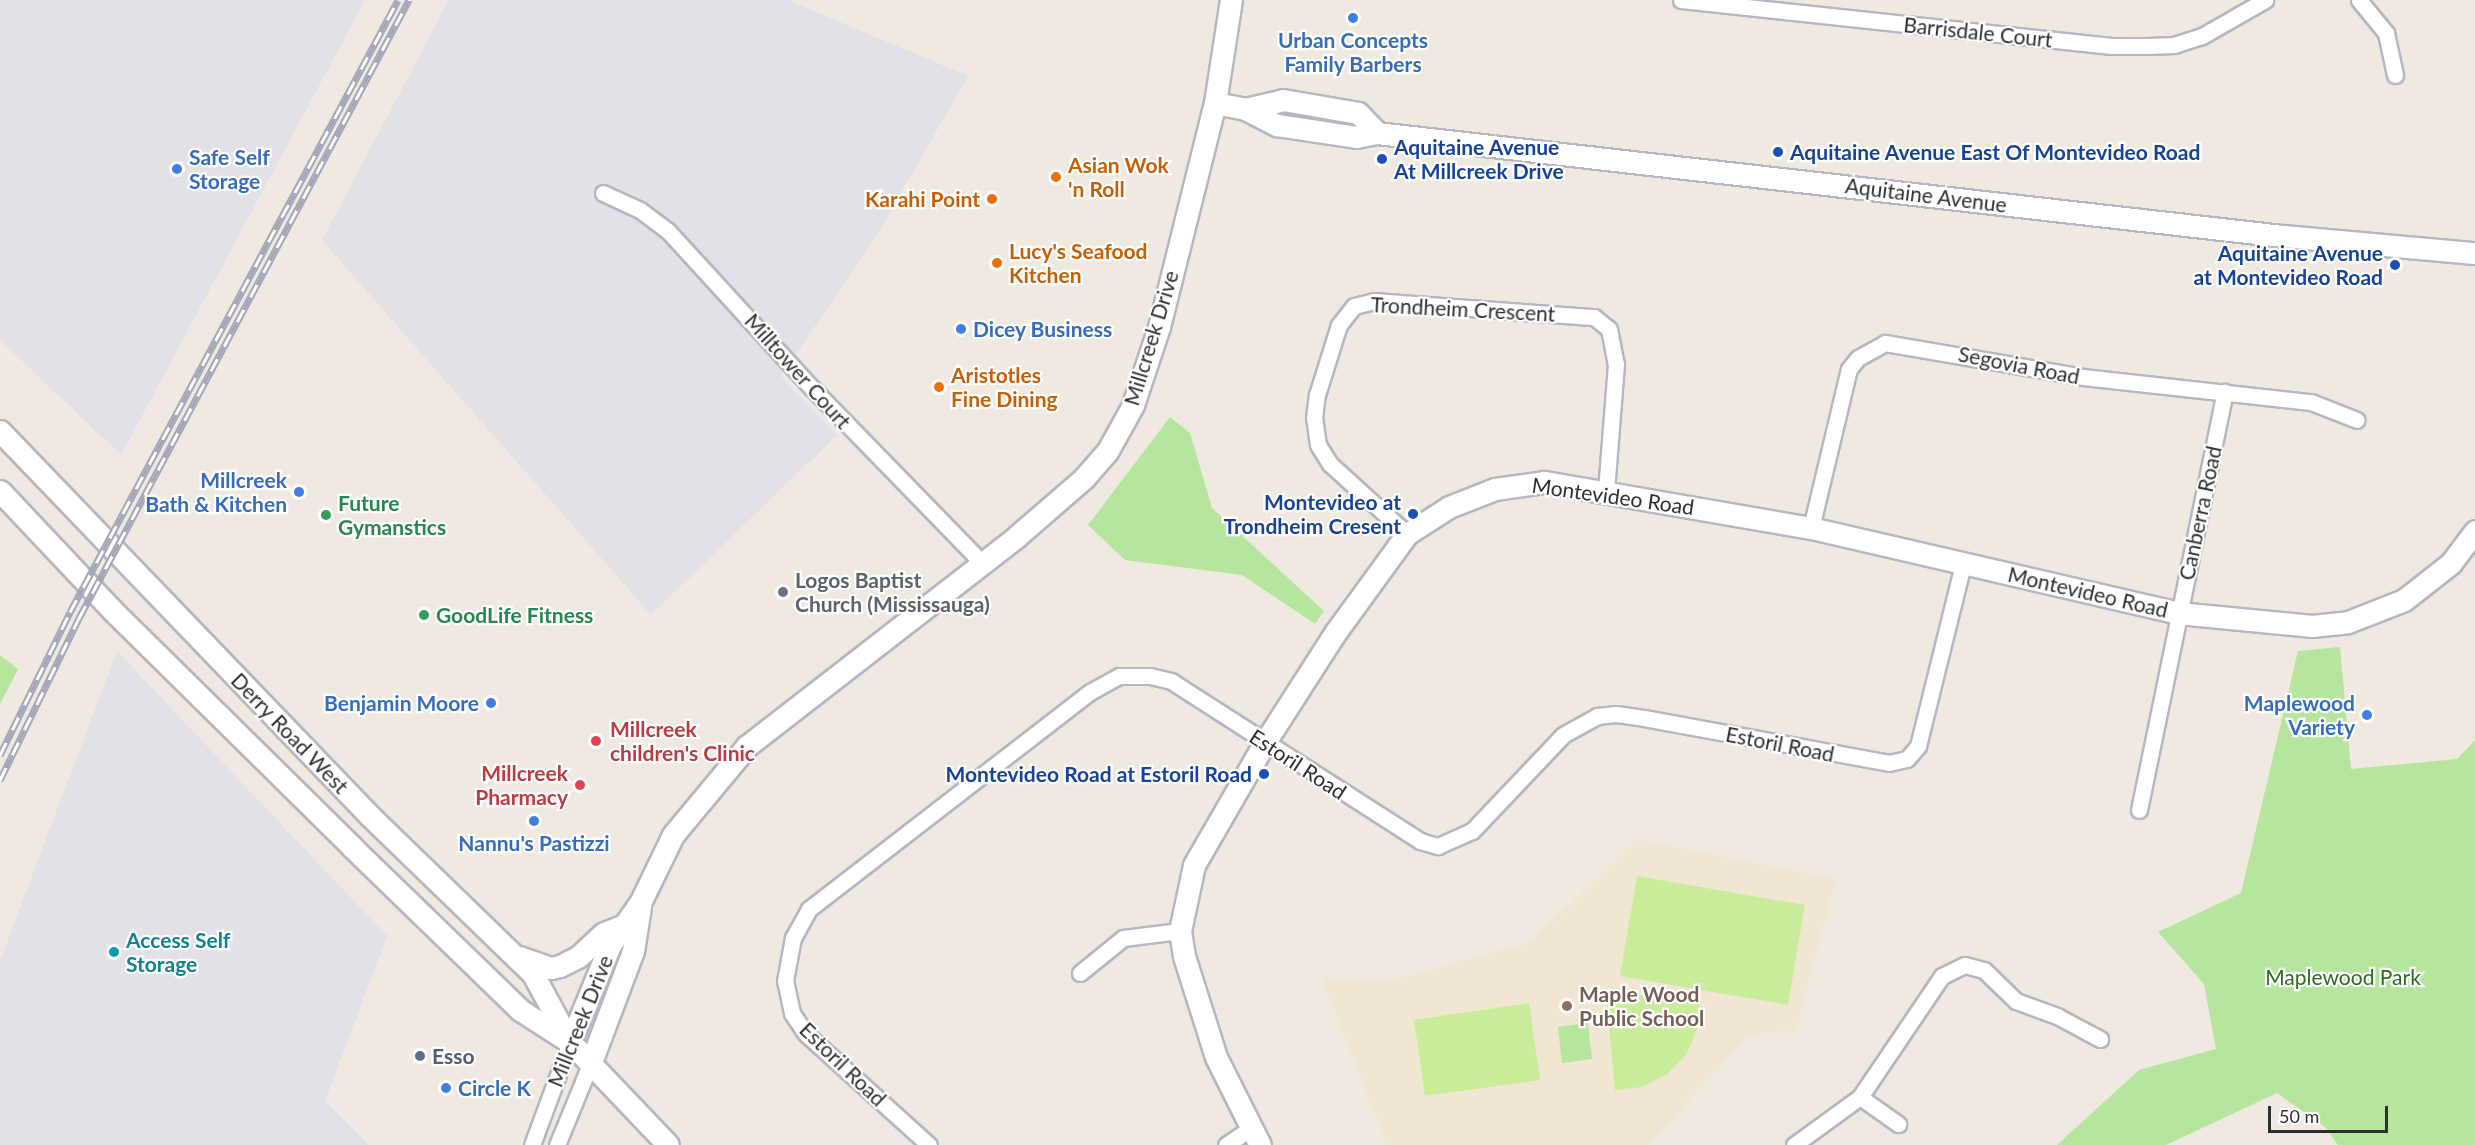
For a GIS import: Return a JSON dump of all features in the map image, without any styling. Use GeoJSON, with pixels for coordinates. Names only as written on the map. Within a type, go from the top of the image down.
{"type":"FeatureCollection","features":[{"type":"Feature","properties":{"kind":"street","name":"Millcreek Drive"},"geometry":{"type":"LineString","coordinates":[[532,1145],[570,1042],[610,945],[640,903],[673,835],[747,746],[982,563],[1084,478],[1107,452],[1133,405],[1159,327],[1215,103],[1231,0]]}},
{"type":"Feature","properties":{"kind":"street","name":"Barrisdale Court"},"geometry":{"type":"LineString","coordinates":[[1681,0],[1766,5],[2112,46],[2174,45],[2202,36],[2265,0]]}},
{"type":"Feature","properties":{"kind":"street"},"geometry":{"type":"LineString","coordinates":[[2359,0],[2386,33],[2395,75]]}},
{"type":"Feature","properties":{"kind":"street","name":"Aquitaine Avenue"},"geometry":{"type":"LineString","coordinates":[[1215,103],[1245,109],[1277,125],[1356,137],[1377,133],[2283,236],[2475,253]]}},
{"type":"Feature","properties":{"kind":"street","name":"Milltower Court"},"geometry":{"type":"LineString","coordinates":[[603,193],[640,210],[668,231],[812,388],[982,563]]}},
{"type":"Feature","properties":{"kind":"street","name":"Trondheim Crescent"},"geometry":{"type":"LineString","coordinates":[[1407,534],[1329,464],[1318,446],[1314,418],[1317,395],[1339,325],[1354,306],[1365,303],[1575,314],[1594,317],[1609,329],[1616,364],[1606,490]]}},
{"type":"Feature","properties":{"kind":"street","name":"Segovia Road"},"geometry":{"type":"LineString","coordinates":[[1811,528],[1850,369],[1858,358],[1885,343],[2083,377],[2311,402],[2357,420]]}},
{"type":"Feature","properties":{"kind":"street","name":"Canberra Road"},"geometry":{"type":"LineString","coordinates":[[2139,810],[2225,392]]}},
{"type":"Feature","properties":{"kind":"street","name":"Derry Road West"},"geometry":{"type":"LineString","coordinates":[[0,431],[370,816],[533,974],[570,1042]]}},
{"type":"Feature","properties":{"kind":"street","name":"Montevideo Road"},"geometry":{"type":"LineString","coordinates":[[1255,1137],[1216,1057],[1184,956],[1180,931],[1194,866],[1264,742],[1335,633],[1407,534],[1470,498],[1520,483],[1544,482],[1606,490],[1811,528],[2178,613],[2292,626],[2348,622],[2404,600],[2451,563],[2475,531]]}},
{"type":"Feature","properties":{"kind":"street","name":"Derry Road West"},"geometry":{"type":"LineString","coordinates":[[0,491],[112,610],[520,1010],[570,1042],[668,1145]]}},
{"type":"Feature","properties":{"kind":"street","name":"Estoril Road"},"geometry":{"type":"LineString","coordinates":[[929,1145],[806,1034],[792,1013],[785,981],[793,938],[809,909],[1090,692],[1119,676],[1150,676],[1171,681],[1420,841],[1438,846],[1472,831],[1563,735],[1596,716],[1644,718],[1889,764],[1907,759],[1918,746],[1963,564]]}},
{"type":"Feature","properties":{"kind":"street","name":"Millcreek Drive"},"geometry":{"type":"LineString","coordinates":[[557,1145],[633,951],[640,903]]}},
{"type":"Feature","properties":{"kind":"street"},"geometry":{"type":"LineString","coordinates":[[516,956],[551,968],[560,966],[578,957],[604,933],[624,926]]}},
{"type":"Feature","properties":{"kind":"street"},"geometry":{"type":"LineString","coordinates":[[1080,973],[1123,938],[1180,931]]}},
{"type":"Feature","properties":{"kind":"street"},"geometry":{"type":"LineString","coordinates":[[1794,1145],[1860,1097],[1942,976],[1965,965],[1984,970],[2016,1001],[2057,1016],[2100,1039]]}},
{"type":"Feature","properties":{"kind":"street"},"geometry":{"type":"LineString","coordinates":[[1860,1097],[1898,1124]]}},
{"type":"Feature","properties":{"kind":"street"},"geometry":{"type":"LineString","coordinates":[[1227,1145],[1255,1137]]}},
{"type":"Feature","properties":{"kind":"shaded area"},"geometry":{"type":"Polygon","coordinates":[[[0,0],[365,0],[121,455],[0,340],[0,0]]]}},
{"type":"Feature","properties":{"kind":"shaded area"},"geometry":{"type":"Polygon","coordinates":[[[449,0],[788,0],[968,76],[875,238],[781,376],[837,435],[651,615],[322,240],[449,0]]]}},
{"type":"Feature","properties":{"kind":"shaded area"},"geometry":{"type":"Polygon","coordinates":[[[117,651],[387,936],[325,1101],[369,1145],[0,1145],[0,961],[117,651]]]}},
{"type":"Feature","properties":{"kind":"shaded area","name":"Maple Wood Public School"},"geometry":{"type":"Polygon","coordinates":[[[1637,839],[1836,879],[1796,1030],[1748,1035],[1649,1145],[1387,1145],[1322,979],[1385,982],[1531,942],[1637,839]]]}},
{"type":"Feature","properties":{"kind":"green space"},"geometry":{"type":"Polygon","coordinates":[[[1170,417],[1190,433],[1212,508],[1324,611],[1315,624],[1242,575],[1125,560],[1088,525],[1170,417]]]}},
{"type":"Feature","properties":{"kind":"green space","name":"Maplewood Park"},"geometry":{"type":"Polygon","coordinates":[[[2340,647],[2351,769],[2457,759],[2475,740],[2475,1145],[2338,1145],[2326,1128],[2277,1093],[2166,1145],[2057,1145],[2139,1070],[2216,1049],[2204,984],[2158,932],[2241,893],[2298,651],[2340,647]]]}},
{"type":"Feature","properties":{"kind":"green space"},"geometry":{"type":"Polygon","coordinates":[[[0,655],[18,669],[0,704],[0,655]]]}},
{"type":"Feature","properties":{"kind":"green space"},"geometry":{"type":"Polygon","coordinates":[[[1637,876],[1805,905],[1788,1005],[1620,976],[1637,876]]]}},
{"type":"Feature","properties":{"kind":"green space"},"geometry":{"type":"Polygon","coordinates":[[[1619,993],[1700,1002],[1697,1030],[1686,1055],[1667,1074],[1642,1087],[1615,1090],[1607,1004],[1619,993]]]}},
{"type":"Feature","properties":{"kind":"green space"},"geometry":{"type":"Polygon","coordinates":[[[1529,1003],[1540,1080],[1425,1096],[1414,1020],[1529,1003]]]}},
{"type":"Feature","properties":{"kind":"green space"},"geometry":{"type":"Polygon","coordinates":[[[1588,1023],[1592,1059],[1562,1063],[1558,1027],[1588,1023]]]}},
{"type":"Feature","properties":{"kind":"railway"},"geometry":{"type":"LineString","coordinates":[[0,755],[70,612],[398,0]]}},
{"type":"Feature","properties":{"kind":"railway"},"geometry":{"type":"LineString","coordinates":[[0,780],[79,618],[409,0]]}},
{"type":"Feature","properties":{"kind":"place","name":"Urban Concepts Family Barbers"},"geometry":{"type":"Point","coordinates":[1353,18]}},
{"type":"Feature","properties":{"kind":"place","name":"Aquitaine Avenue East Of Montevideo Road"},"geometry":{"type":"Point","coordinates":[1778,152]}},
{"type":"Feature","properties":{"kind":"place","name":"Aquitaine Avenue At Millcreek Drive"},"geometry":{"type":"Point","coordinates":[1382,159]}},
{"type":"Feature","properties":{"kind":"place","name":"Safe Self Storage"},"geometry":{"type":"Point","coordinates":[177,169]}},
{"type":"Feature","properties":{"kind":"place","name":"Asian Wok 'n Roll"},"geometry":{"type":"Point","coordinates":[1056,177]}},
{"type":"Feature","properties":{"kind":"place","name":"Karahi Point"},"geometry":{"type":"Point","coordinates":[992,199]}},
{"type":"Feature","properties":{"kind":"place","name":"Lucy's Seafood Kitchen"},"geometry":{"type":"Point","coordinates":[997,263]}},
{"type":"Feature","properties":{"kind":"place","name":"Aquitaine Avenue at Montevideo Road"},"geometry":{"type":"Point","coordinates":[2395,265]}},
{"type":"Feature","properties":{"kind":"place","name":"Dicey Business"},"geometry":{"type":"Point","coordinates":[961,329]}},
{"type":"Feature","properties":{"kind":"place","name":"Aristotles Fine Dining"},"geometry":{"type":"Point","coordinates":[939,387]}},
{"type":"Feature","properties":{"kind":"place","name":"Millcreek Bath & Kitchen"},"geometry":{"type":"Point","coordinates":[299,492]}},
{"type":"Feature","properties":{"kind":"place","name":"Montevideo at Trondheim Cresent"},"geometry":{"type":"Point","coordinates":[1413,514]}},
{"type":"Feature","properties":{"kind":"place","name":"Future Gymanstics"},"geometry":{"type":"Point","coordinates":[326,515]}},
{"type":"Feature","properties":{"kind":"place","name":"Logos Baptist Church (Mississauga)"},"geometry":{"type":"Point","coordinates":[783,592]}},
{"type":"Feature","properties":{"kind":"place","name":"GoodLife Fitness"},"geometry":{"type":"Point","coordinates":[424,615]}},
{"type":"Feature","properties":{"kind":"place","name":"Benjamin Moore"},"geometry":{"type":"Point","coordinates":[491,703]}},
{"type":"Feature","properties":{"kind":"place","name":"Maplewood Variety"},"geometry":{"type":"Point","coordinates":[2367,715]}},
{"type":"Feature","properties":{"kind":"place","name":"Millcreek children's Clinic"},"geometry":{"type":"Point","coordinates":[596,741]}},
{"type":"Feature","properties":{"kind":"place","name":"Montevideo Road at Estoril Road"},"geometry":{"type":"Point","coordinates":[1264,774]}},
{"type":"Feature","properties":{"kind":"place","name":"Millcreek Pharmacy"},"geometry":{"type":"Point","coordinates":[580,785]}},
{"type":"Feature","properties":{"kind":"place","name":"Nannu's Pastizzi"},"geometry":{"type":"Point","coordinates":[534,821]}},
{"type":"Feature","properties":{"kind":"place","name":"Access Self Storage"},"geometry":{"type":"Point","coordinates":[114,952]}},
{"type":"Feature","properties":{"kind":"place","name":"Maple Wood Public School"},"geometry":{"type":"Point","coordinates":[1567,1006]}},
{"type":"Feature","properties":{"kind":"place","name":"Esso"},"geometry":{"type":"Point","coordinates":[420,1056]}},
{"type":"Feature","properties":{"kind":"place","name":"Circle K"},"geometry":{"type":"Point","coordinates":[446,1088]}}]}
